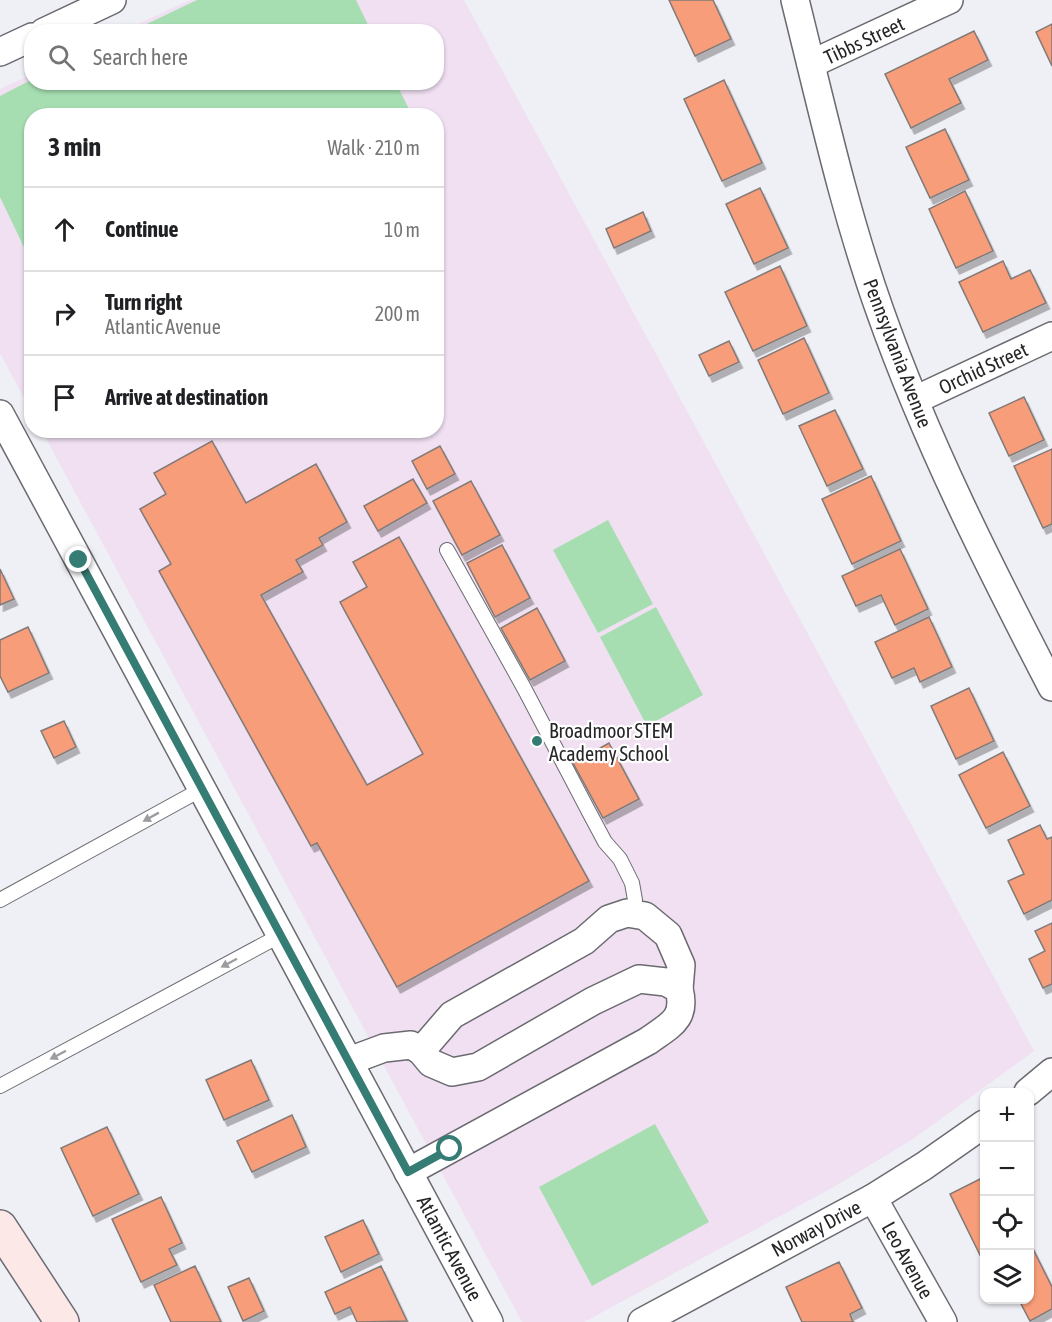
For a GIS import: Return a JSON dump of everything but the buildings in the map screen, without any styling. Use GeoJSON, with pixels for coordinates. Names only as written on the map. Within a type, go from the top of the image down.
{"type":"FeatureCollection","features":[{"type":"Feature","properties":{"kind":"street"},"geometry":{"type":"LineString","coordinates":[[61,24],[111,0]]}},
{"type":"Feature","properties":{"kind":"street","name":"Pennsylvania Avenue"},"geometry":{"type":"LineString","coordinates":[[795,0],[846,203],[880,312],[955,494],[1052,687]]}},
{"type":"Feature","properties":{"kind":"street","name":"Tibbs Street"},"geometry":{"type":"LineString","coordinates":[[812,64],[949,0]]}},
{"type":"Feature","properties":{"kind":"street"},"geometry":{"type":"LineString","coordinates":[[0,52],[24,42]]}},
{"type":"Feature","properties":{"kind":"street","name":"Orchid Street"},"geometry":{"type":"LineString","coordinates":[[915,400],[1052,336]]}},
{"type":"Feature","properties":{"kind":"street","name":"Atlantic Avenue"},"geometry":{"type":"LineString","coordinates":[[0,414],[489,1322]]}},
{"type":"Feature","properties":{"kind":"street"},"geometry":{"type":"LineString","coordinates":[[408,1172],[648,1041],[676,1020],[683,1003],[679,989],[681,965],[668,935],[645,916],[627,913],[609,919],[584,941],[452,1015],[421,1051]]}},
{"type":"Feature","properties":{"kind":"street"},"geometry":{"type":"LineString","coordinates":[[349,1061],[384,1048],[411,1045],[421,1051],[431,1063],[452,1072],[478,1067],[593,1001],[639,979],[666,982],[679,989]]}},
{"type":"Feature","properties":{"kind":"street"},"geometry":{"type":"LineString","coordinates":[[1033,1088],[1052,1072]]}},
{"type":"Feature","properties":{"kind":"street","name":"Norway Drive"},"geometry":{"type":"LineString","coordinates":[[642,1322],[873,1198],[980,1127]]}},
{"type":"Feature","properties":{"kind":"street","name":"Leo Avenue"},"geometry":{"type":"LineString","coordinates":[[873,1198],[943,1322]]}},
{"type":"Feature","properties":{"kind":"street"},"geometry":{"type":"LineString","coordinates":[[0,1227],[62,1322]]}},
{"type":"Feature","properties":{"kind":"lane"},"geometry":{"type":"LineString","coordinates":[[447,550],[524,688],[589,812],[606,842],[620,859],[632,882],[635,900],[633,914]]}},
{"type":"Feature","properties":{"kind":"lane"},"geometry":{"type":"LineString","coordinates":[[0,900],[202,789]]}},
{"type":"Feature","properties":{"kind":"lane"},"geometry":{"type":"LineString","coordinates":[[0,1086],[281,935]]}},
{"type":"Feature","properties":{"kind":"shaded area","name":"Broadmoor STEM Academy School"},"geometry":{"type":"Polygon","coordinates":[[[190,0],[464,0],[1034,1051],[980,1088],[980,1090],[913,1139],[832,1188],[584,1322],[522,1322],[46,438],[444,438],[444,108],[24,108],[24,398],[0,353],[0,89],[24,78],[24,90],[444,90],[444,24],[138,24],[190,0]]]}},
{"type":"Feature","properties":{"kind":"green space"},"geometry":{"type":"Polygon","coordinates":[[[197,0],[356,0],[368,24],[147,24],[197,0]]]}},
{"type":"Feature","properties":{"kind":"green space"},"geometry":{"type":"Polygon","coordinates":[[[24,84],[24,90],[400,90],[408,108],[24,108],[24,247],[0,197],[0,96],[24,84]]]}},
{"type":"Feature","properties":{"kind":"green space"},"geometry":{"type":"Polygon","coordinates":[[[608,520],[653,604],[598,633],[553,550],[608,520]]]}},
{"type":"Feature","properties":{"kind":"green space"},"geometry":{"type":"Polygon","coordinates":[[[656,607],[703,695],[647,726],[600,637],[656,607]]]}},
{"type":"Feature","properties":{"kind":"green space"},"geometry":{"type":"Polygon","coordinates":[[[655,1124],[709,1222],[592,1286],[539,1187],[655,1124]]]}},
{"type":"Feature","properties":{"kind":"place","name":"Broadmoor STEM Academy School"},"geometry":{"type":"Point","coordinates":[537,741]}},
{"type":"Feature","properties":{"kind":"route"},"geometry":{"type":"LineString","coordinates":[[79,560],[408,1172],[450,1149]]}}]}
